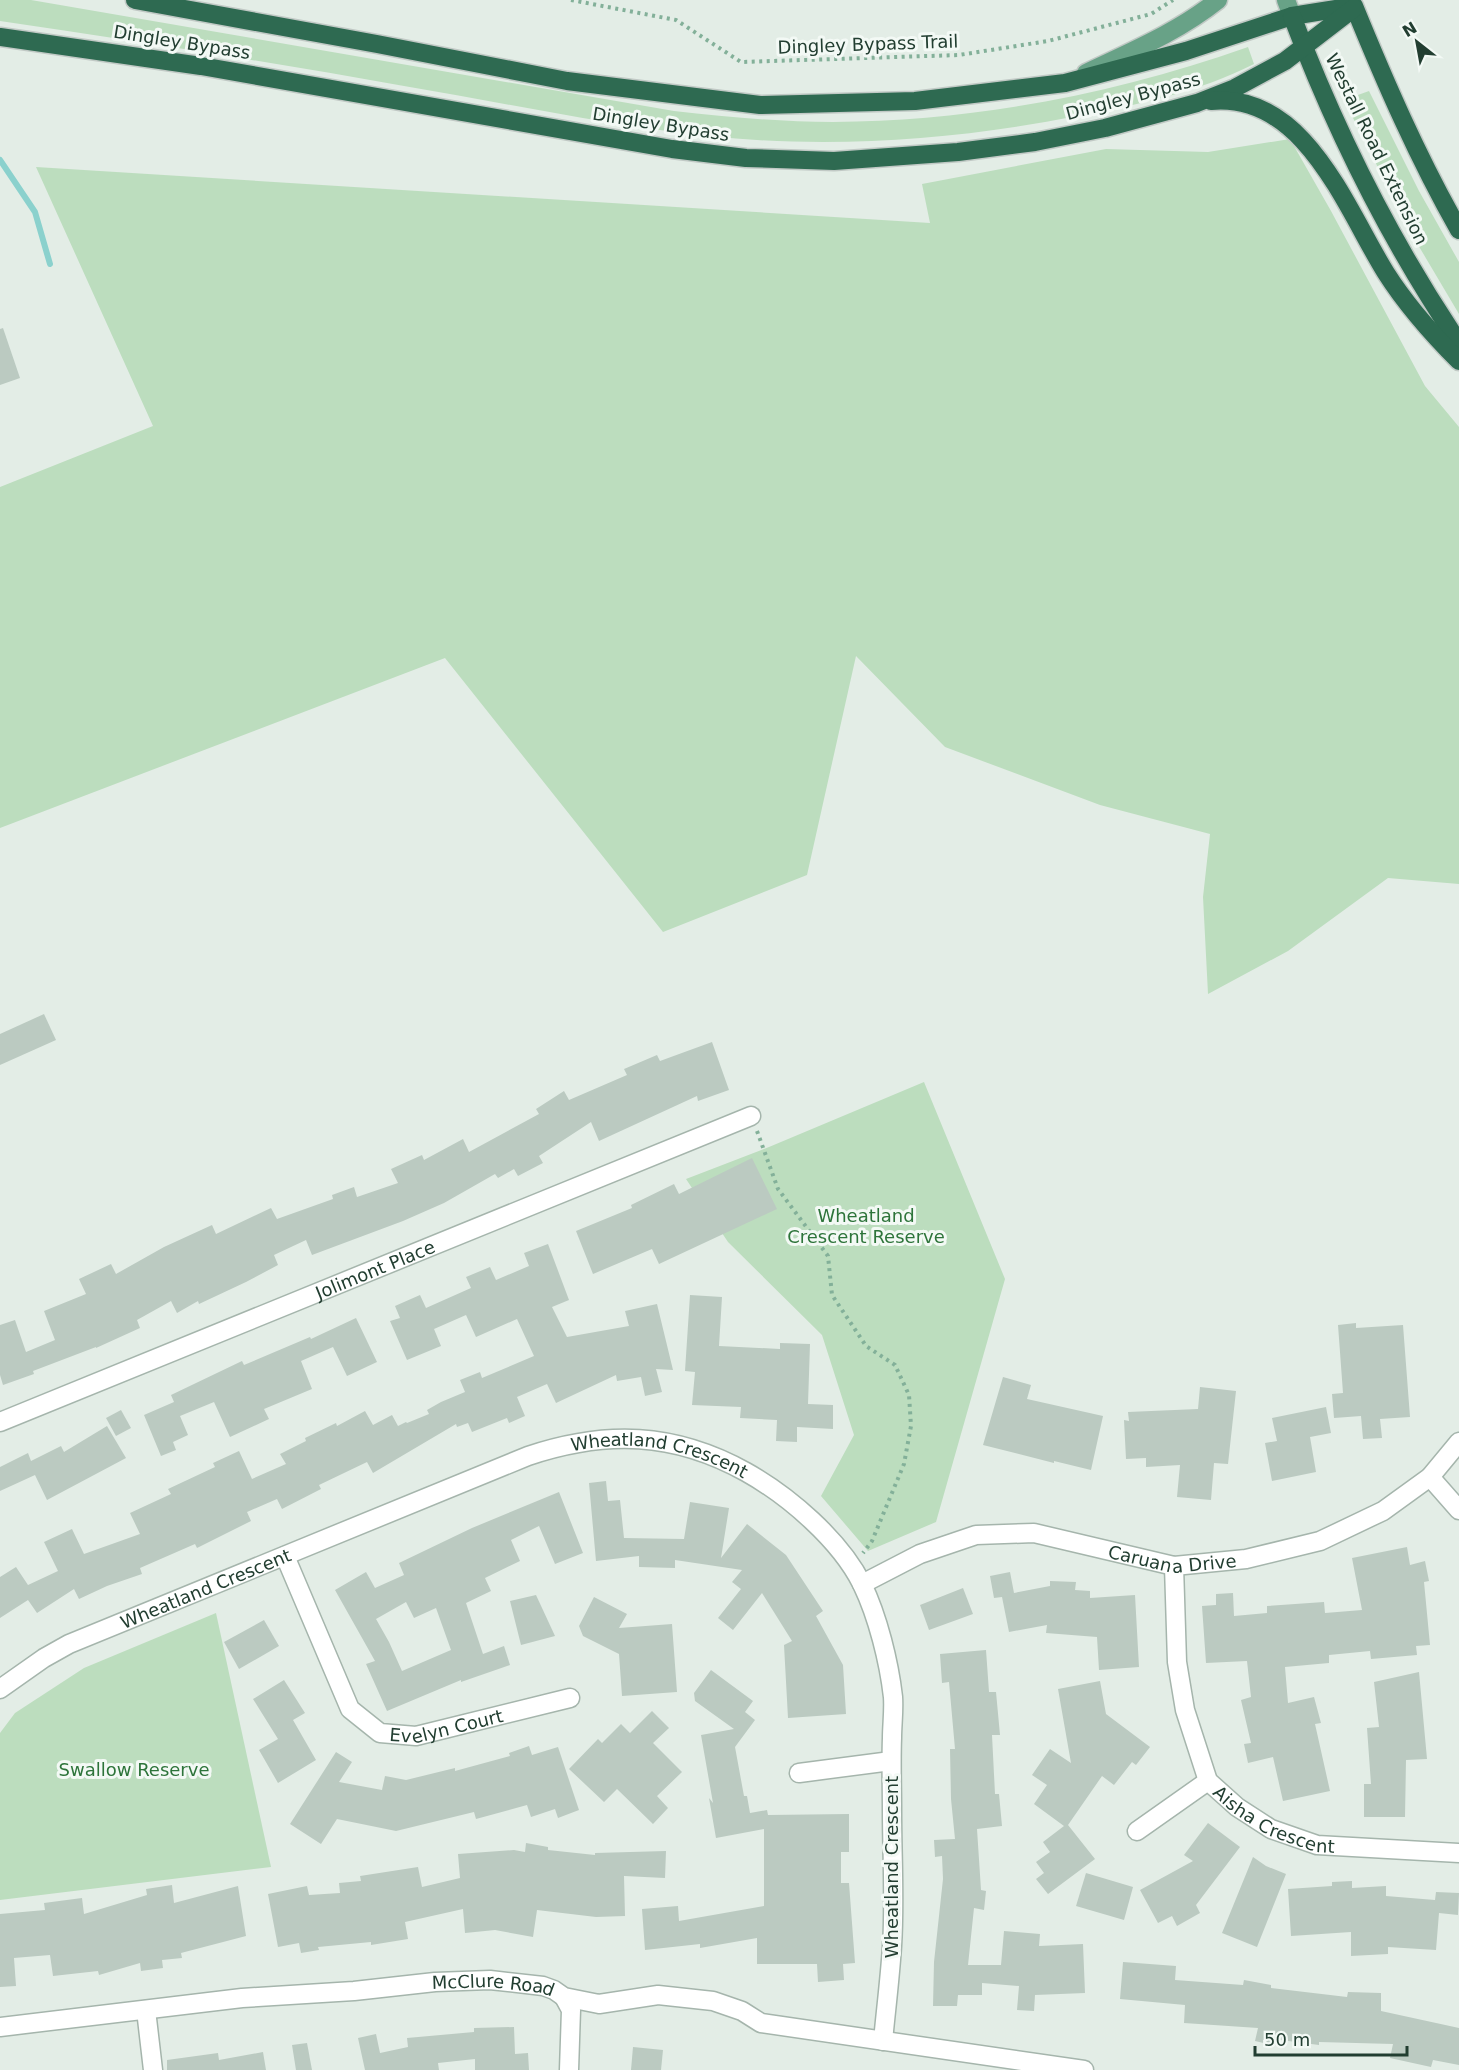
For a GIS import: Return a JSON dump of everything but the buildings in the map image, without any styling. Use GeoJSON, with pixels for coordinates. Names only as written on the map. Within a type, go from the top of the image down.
{"type":"FeatureCollection","features":[{"type":"Feature","properties":{"kind":"highway","name":"Dingley Bypass"},"geometry":{"type":"LineString","coordinates":[[135,0],[567,81],[760,105],[915,101],[1065,82],[1186,51],[1289,8],[1353,5]]}},
{"type":"Feature","properties":{"kind":"highway","name":"Dingley Bypass"},"geometry":{"type":"LineString","coordinates":[[0,37],[201,66],[672,149],[746,158],[834,161],[978,150],[1035,142],[1105,128],[1197,103],[1252,80],[1285,61],[1353,5]]}},
{"type":"Feature","properties":{"kind":"highway","name":"Westall Road Extension"},"geometry":{"type":"LineString","coordinates":[[1353,5],[1402,118],[1459,230]]}},
{"type":"Feature","properties":{"kind":"highway","name":"Westall Road Extension"},"geometry":{"type":"LineString","coordinates":[[1289,8],[1303,47],[1357,164],[1398,243],[1459,343]]}},
{"type":"Feature","properties":{"kind":"highway"},"geometry":{"type":"LineString","coordinates":[[1197,103],[1221,100],[1254,105],[1272,115],[1295,134],[1336,183],[1386,273],[1427,329],[1459,362]]}},
{"type":"Feature","properties":{"kind":"main road"},"geometry":{"type":"LineString","coordinates":[[1065,82],[1169,33],[1218,0]]}},
{"type":"Feature","properties":{"kind":"street","name":"Jolimont Place"},"geometry":{"type":"LineString","coordinates":[[0,1422],[751,1116]]}},
{"type":"Feature","properties":{"kind":"street","name":"Wheatland Crescent"},"geometry":{"type":"LineString","coordinates":[[0,1689],[44,1658],[69,1644],[528,1456],[555,1447],[593,1441],[637,1438],[653,1439],[692,1448],[716,1457],[755,1477],[804,1513],[826,1536],[862,1584],[882,1639],[893,1698],[892,1944],[883,2041]]}},
{"type":"Feature","properties":{"kind":"street","name":"Caruana Drive"},"geometry":{"type":"LineString","coordinates":[[862,1584],[920,1554],[976,1535],[1034,1533],[1174,1566],[1246,1559],[1320,1541],[1383,1511],[1430,1477],[1459,1442]]}},
{"type":"Feature","properties":{"kind":"street"},"geometry":{"type":"LineString","coordinates":[[1430,1477],[1459,1510]]}},
{"type":"Feature","properties":{"kind":"street","name":"Evelyn Court"},"geometry":{"type":"LineString","coordinates":[[285,1556],[350,1709],[380,1733],[416,1736],[570,1698]]}},
{"type":"Feature","properties":{"kind":"street","name":"Aisha Crescent"},"geometry":{"type":"LineString","coordinates":[[1174,1566],[1177,1662],[1185,1710],[1208,1780],[1237,1808],[1270,1829],[1317,1845],[1459,1853]]}},
{"type":"Feature","properties":{"kind":"street"},"geometry":{"type":"LineString","coordinates":[[799,1773],[891,1761]]}},
{"type":"Feature","properties":{"kind":"street"},"geometry":{"type":"LineString","coordinates":[[1137,1831],[1208,1780]]}},
{"type":"Feature","properties":{"kind":"street","name":"McClure Road"},"geometry":{"type":"LineString","coordinates":[[0,2027],[242,1998],[435,1982],[490,1980],[543,1986],[564,1997],[599,2004],[658,1995],[705,2000],[734,2007],[760,2023],[1084,2070]]}},
{"type":"Feature","properties":{"kind":"street"},"geometry":{"type":"LineString","coordinates":[[564,1997],[571,2010],[569,2070]]}},
{"type":"Feature","properties":{"kind":"street"},"geometry":{"type":"LineString","coordinates":[[146,2010],[153,2070]]}},
{"type":"Feature","properties":{"kind":"path","name":"Dingley Bypass Trail"},"geometry":{"type":"LineString","coordinates":[[571,0],[676,20],[741,62],[959,55],[1048,41],[1150,14],[1173,0]]}},
{"type":"Feature","properties":{"kind":"path"},"geometry":{"type":"LineString","coordinates":[[751,1116],[778,1189],[828,1256],[832,1295],[866,1346],[896,1365],[909,1395],[911,1426],[904,1464],[872,1540],[851,1568]]}},
{"type":"Feature","properties":{"kind":"green space"},"geometry":{"type":"Polygon","coordinates":[[[0,0],[31,0],[674,111],[793,121],[833,122],[939,116],[1044,102],[1147,78],[1248,47],[1254,64],[1212,82],[1167,96],[1122,107],[985,131],[847,142],[754,140],[632,126],[303,69],[0,21],[0,0]]]}},
{"type":"Feature","properties":{"kind":"green space"},"geometry":{"type":"Polygon","coordinates":[[[1369,91],[1419,191],[1459,262],[1459,314],[1411,233],[1344,100],[1369,91]]]}},
{"type":"Feature","properties":{"kind":"green space"},"geometry":{"type":"Polygon","coordinates":[[[1290,139],[1425,386],[1459,427],[1459,884],[1388,878],[1288,951],[1208,994],[1203,897],[1210,834],[1100,805],[945,747],[856,656],[807,875],[663,932],[445,658],[0,828],[0,487],[153,426],[36,167],[930,223],[922,184],[1106,149],[1208,152],[1290,139]]]}},
{"type":"Feature","properties":{"kind":"green space","name":"Wheatland Crescent Reserve"},"geometry":{"type":"Polygon","coordinates":[[[924,1082],[1005,1279],[936,1522],[868,1551],[821,1496],[854,1435],[822,1335],[728,1242],[686,1179],[924,1082]]]}},
{"type":"Feature","properties":{"kind":"green space","name":"Swallow Reserve"},"geometry":{"type":"Polygon","coordinates":[[[216,1613],[271,1867],[0,1900],[0,1733],[15,1713],[84,1668],[216,1613]]]}},
{"type":"Feature","properties":{"kind":"waterway"},"geometry":{"type":"LineString","coordinates":[[0,160],[35,212],[50,264]]}}]}
